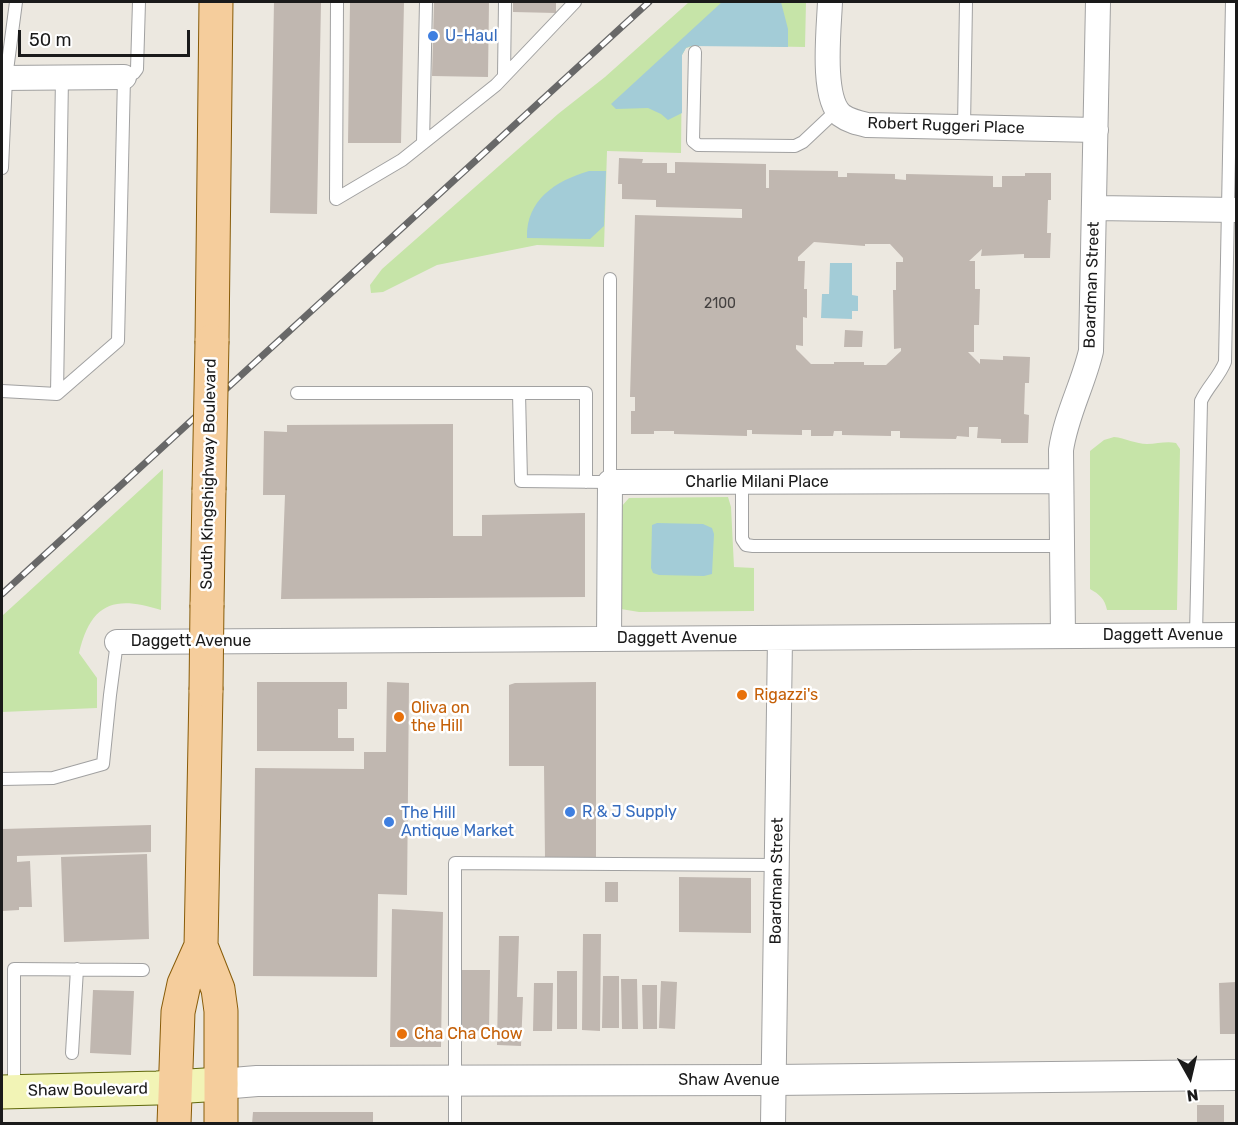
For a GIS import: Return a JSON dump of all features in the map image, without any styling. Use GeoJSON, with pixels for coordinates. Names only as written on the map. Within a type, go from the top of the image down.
{"type":"FeatureCollection","features":[{"type":"Feature","properties":{"kind":"main road","name":"South Kingshighway Boulevard"},"geometry":{"type":"LineString","coordinates":[[216,2],[201,946],[218,989],[221,1011],[221,1124]]}},
{"type":"Feature","properties":{"kind":"main road","name":"South Kingshighway Boulevard"},"geometry":{"type":"LineString","coordinates":[[174,1124],[178,1012],[184,984],[201,946]]}},
{"type":"Feature","properties":{"kind":"main road","name":"Shaw Boulevard"},"geometry":{"type":"LineString","coordinates":[[8,1091],[221,1084]]}},
{"type":"Feature","properties":{"kind":"street"},"geometry":{"type":"LineString","coordinates":[[830,2],[829,78],[833,102],[837,110]]}},
{"type":"Feature","properties":{"kind":"street","name":"Boardman Street"},"geometry":{"type":"LineString","coordinates":[[1063,636],[1061,450],[1064,432],[1086,372],[1091,351],[1098,2]]}},
{"type":"Feature","properties":{"kind":"street"},"geometry":{"type":"LineString","coordinates":[[4,78],[124,77]]}},
{"type":"Feature","properties":{"kind":"street","name":"Robert Ruggeri Place"},"geometry":{"type":"LineString","coordinates":[[837,110],[842,116],[867,125],[1096,130]]}},
{"type":"Feature","properties":{"kind":"street"},"geometry":{"type":"LineString","coordinates":[[1095,208],[1233,210]]}},
{"type":"Feature","properties":{"kind":"street","name":"Charlie Milani Place"},"geometry":{"type":"LineString","coordinates":[[598,482],[1061,481]]}},
{"type":"Feature","properties":{"kind":"street"},"geometry":{"type":"LineString","coordinates":[[598,482],[609,639]]}},
{"type":"Feature","properties":{"kind":"street","name":"Daggett Avenue"},"geometry":{"type":"LineString","coordinates":[[117,642],[1236,635]]}},
{"type":"Feature","properties":{"kind":"street","name":"Boardman Street"},"geometry":{"type":"LineString","coordinates":[[773,1124],[780,638]]}},
{"type":"Feature","properties":{"kind":"street","name":"Shaw Avenue"},"geometry":{"type":"LineString","coordinates":[[221,1084],[257,1081],[455,1082],[1236,1075]]}},
{"type":"Feature","properties":{"kind":"lane"},"geometry":{"type":"LineString","coordinates":[[2,168],[6,46],[16,2]]}},
{"type":"Feature","properties":{"kind":"lane"},"geometry":{"type":"LineString","coordinates":[[2,391],[57,394],[118,341],[124,77],[138,69],[139,2]]}},
{"type":"Feature","properties":{"kind":"lane"},"geometry":{"type":"LineString","coordinates":[[337,2],[336,199],[402,160],[496,85],[575,2]]}},
{"type":"Feature","properties":{"kind":"lane"},"geometry":{"type":"LineString","coordinates":[[423,143],[426,2]]}},
{"type":"Feature","properties":{"kind":"lane"},"geometry":{"type":"LineString","coordinates":[[504,75],[505,2]]}},
{"type":"Feature","properties":{"kind":"lane"},"geometry":{"type":"LineString","coordinates":[[964,127],[966,2]]}},
{"type":"Feature","properties":{"kind":"lane"},"geometry":{"type":"LineString","coordinates":[[1196,635],[1201,401],[1206,389],[1221,373],[1225,362],[1233,210],[1232,2]]}},
{"type":"Feature","properties":{"kind":"lane"},"geometry":{"type":"LineString","coordinates":[[695,52],[693,141],[698,145],[795,146],[803,142],[837,110]]}},
{"type":"Feature","properties":{"kind":"lane"},"geometry":{"type":"LineString","coordinates":[[57,394],[62,77]]}},
{"type":"Feature","properties":{"kind":"lane"},"geometry":{"type":"LineString","coordinates":[[598,482],[610,279]]}},
{"type":"Feature","properties":{"kind":"lane"},"geometry":{"type":"LineString","coordinates":[[297,393],[586,393],[598,482]]}},
{"type":"Feature","properties":{"kind":"lane"},"geometry":{"type":"LineString","coordinates":[[519,393],[521,481],[598,482]]}},
{"type":"Feature","properties":{"kind":"lane"},"geometry":{"type":"LineString","coordinates":[[742,482],[742,539],[746,545],[1062,546]]}},
{"type":"Feature","properties":{"kind":"lane"},"geometry":{"type":"LineString","coordinates":[[2,779],[52,778],[103,764],[117,642]]}},
{"type":"Feature","properties":{"kind":"lane"},"geometry":{"type":"LineString","coordinates":[[454,1124],[455,863],[777,865]]}},
{"type":"Feature","properties":{"kind":"lane"},"geometry":{"type":"LineString","coordinates":[[8,1091],[14,969],[143,970]]}},
{"type":"Feature","properties":{"kind":"lane"},"geometry":{"type":"LineString","coordinates":[[72,1053],[77,969]]}},
{"type":"Feature","properties":{"kind":"green space"},"geometry":{"type":"Polygon","coordinates":[[[689,2],[806,2],[805,47],[697,45],[686,48],[682,55],[681,153],[607,151],[604,247],[537,245],[437,265],[383,292],[371,293],[370,285],[382,269],[689,2]]]}},
{"type":"Feature","properties":{"kind":"green space"},"geometry":{"type":"Polygon","coordinates":[[[1114,437],[1143,444],[1176,443],[1180,449],[1177,610],[1107,610],[1101,597],[1090,589],[1090,451],[1104,440],[1114,437]]]}},
{"type":"Feature","properties":{"kind":"green space"},"geometry":{"type":"Polygon","coordinates":[[[163,469],[161,610],[130,603],[118,604],[98,613],[90,623],[79,653],[97,678],[97,708],[2,712],[2,616],[163,469]]]}},
{"type":"Feature","properties":{"kind":"green space"},"geometry":{"type":"Polygon","coordinates":[[[728,497],[731,507],[734,567],[754,568],[754,611],[639,612],[621,609],[621,507],[629,498],[728,497]]]}},
{"type":"Feature","properties":{"kind":"water"},"geometry":{"type":"Polygon","coordinates":[[[722,2],[781,2],[788,29],[788,47],[691,46],[686,48],[682,55],[682,113],[668,120],[648,108],[616,109],[611,104],[722,2]]]}},
{"type":"Feature","properties":{"kind":"water"},"geometry":{"type":"Polygon","coordinates":[[[589,171],[606,171],[604,226],[590,239],[527,238],[531,213],[545,194],[565,180],[589,171]]]}},
{"type":"Feature","properties":{"kind":"water"},"geometry":{"type":"Polygon","coordinates":[[[830,263],[852,263],[852,295],[858,296],[858,311],[852,311],[852,319],[821,318],[822,294],[829,294],[830,263]]]}},
{"type":"Feature","properties":{"kind":"water"},"geometry":{"type":"Polygon","coordinates":[[[657,523],[703,524],[712,528],[714,534],[712,574],[704,576],[653,573],[651,568],[652,525],[657,523]]]}},
{"type":"Feature","properties":{"kind":"building"},"geometry":{"type":"Polygon","coordinates":[[[274,2],[321,2],[317,214],[270,213],[274,2]]]}},
{"type":"Feature","properties":{"kind":"building"},"geometry":{"type":"Polygon","coordinates":[[[350,2],[404,2],[401,143],[348,143],[350,2]]]}},
{"type":"Feature","properties":{"kind":"building"},"geometry":{"type":"Polygon","coordinates":[[[434,2],[489,2],[488,77],[432,76],[434,2]]]}},
{"type":"Feature","properties":{"kind":"building"},"geometry":{"type":"Polygon","coordinates":[[[513,2],[556,2],[556,13],[513,12],[513,2]]]}},
{"type":"Feature","properties":{"kind":"building"},"geometry":{"type":"Polygon","coordinates":[[[619,158],[643,159],[642,163],[667,163],[667,173],[675,173],[675,162],[766,164],[766,188],[769,188],[769,170],[838,171],[838,177],[847,177],[847,173],[895,174],[895,179],[906,180],[906,174],[993,176],[993,187],[1002,187],[1002,176],[1051,173],[1047,233],[1051,233],[1050,258],[1024,258],[1024,254],[981,256],[982,249],[969,261],[975,261],[975,289],[980,289],[979,325],[974,325],[974,352],[968,352],[980,364],[980,359],[1003,360],[1003,356],[1030,357],[1029,383],[1025,383],[1024,414],[1029,415],[1028,443],[1001,443],[1001,439],[977,438],[978,427],[969,427],[969,437],[957,436],[956,439],[900,438],[900,431],[891,431],[891,436],[842,435],[842,431],[834,431],[833,436],[811,436],[811,430],[802,430],[802,435],[752,434],[752,430],[747,430],[747,436],[674,434],[674,431],[631,434],[631,411],[635,411],[635,397],[630,397],[635,215],[742,218],[742,209],[656,207],[656,200],[622,199],[622,184],[618,184],[619,158]],[[814,242],[798,257],[798,261],[805,261],[804,289],[807,289],[807,318],[803,317],[803,346],[796,345],[796,349],[811,364],[864,362],[864,365],[886,365],[901,351],[901,348],[894,349],[893,290],[896,290],[896,262],[903,262],[903,258],[890,244],[865,244],[865,246],[814,242]]]}},
{"type":"Feature","properties":{"kind":"building"},"geometry":{"type":"Polygon","coordinates":[[[845,330],[863,331],[862,347],[844,347],[845,330]]]}},
{"type":"Feature","properties":{"kind":"building"},"geometry":{"type":"Polygon","coordinates":[[[453,424],[453,536],[482,536],[482,515],[585,513],[585,597],[281,599],[285,495],[263,495],[264,431],[287,432],[287,425],[453,424]]]}},
{"type":"Feature","properties":{"kind":"building"},"geometry":{"type":"Polygon","coordinates":[[[257,682],[347,682],[347,709],[338,709],[338,738],[354,738],[354,751],[257,751],[257,682]]]}},
{"type":"Feature","properties":{"kind":"building"},"geometry":{"type":"Polygon","coordinates":[[[387,682],[409,683],[407,895],[378,894],[377,977],[253,976],[255,768],[364,769],[364,752],[386,752],[387,682]]]}},
{"type":"Feature","properties":{"kind":"building","name":"R & J Supply"},"geometry":{"type":"Polygon","coordinates":[[[596,682],[596,857],[545,858],[544,766],[509,766],[509,685],[596,682]]]}},
{"type":"Feature","properties":{"kind":"building"},"geometry":{"type":"Polygon","coordinates":[[[151,825],[151,852],[17,856],[17,862],[30,861],[32,907],[2,911],[2,829],[151,825]]]}},
{"type":"Feature","properties":{"kind":"building"},"geometry":{"type":"Polygon","coordinates":[[[147,854],[149,939],[64,942],[61,857],[147,854]]]}},
{"type":"Feature","properties":{"kind":"building"},"geometry":{"type":"Polygon","coordinates":[[[679,877],[751,878],[751,933],[679,932],[679,877]]]}},
{"type":"Feature","properties":{"kind":"building"},"geometry":{"type":"Polygon","coordinates":[[[605,882],[618,882],[618,902],[605,902],[605,882]]]}},
{"type":"Feature","properties":{"kind":"building"},"geometry":{"type":"Polygon","coordinates":[[[392,909],[443,912],[441,1047],[390,1047],[392,909]]]}},
{"type":"Feature","properties":{"kind":"building"},"geometry":{"type":"Polygon","coordinates":[[[583,934],[601,934],[600,1031],[582,1030],[583,934]]]}},
{"type":"Feature","properties":{"kind":"building"},"geometry":{"type":"Polygon","coordinates":[[[499,936],[519,936],[517,997],[523,997],[521,1046],[497,1045],[499,936]]]}},
{"type":"Feature","properties":{"kind":"building"},"geometry":{"type":"Polygon","coordinates":[[[459,970],[490,970],[489,1031],[459,1030],[459,970]]]}},
{"type":"Feature","properties":{"kind":"building"},"geometry":{"type":"Polygon","coordinates":[[[557,971],[577,971],[577,1029],[557,1029],[557,971]]]}},
{"type":"Feature","properties":{"kind":"building"},"geometry":{"type":"Polygon","coordinates":[[[603,976],[619,976],[619,1028],[602,1028],[603,976]]]}},
{"type":"Feature","properties":{"kind":"building"},"geometry":{"type":"Polygon","coordinates":[[[621,979],[637,979],[638,1029],[622,1029],[621,979]]]}},
{"type":"Feature","properties":{"kind":"building"},"geometry":{"type":"Polygon","coordinates":[[[661,981],[677,982],[675,1029],[659,1028],[661,981]]]}},
{"type":"Feature","properties":{"kind":"building"},"geometry":{"type":"Polygon","coordinates":[[[1236,982],[1236,1034],[1220,1034],[1219,983],[1236,982]]]}},
{"type":"Feature","properties":{"kind":"building"},"geometry":{"type":"Polygon","coordinates":[[[534,983],[553,983],[552,1031],[533,1031],[534,983]]]}},
{"type":"Feature","properties":{"kind":"building"},"geometry":{"type":"Polygon","coordinates":[[[642,985],[657,985],[657,1029],[643,1029],[642,985]]]}},
{"type":"Feature","properties":{"kind":"building"},"geometry":{"type":"Polygon","coordinates":[[[93,990],[134,991],[131,1055],[90,1053],[93,990]]]}},
{"type":"Feature","properties":{"kind":"building"},"geometry":{"type":"Polygon","coordinates":[[[1197,1105],[1224,1105],[1224,1124],[1197,1124],[1197,1105]]]}},
{"type":"Feature","properties":{"kind":"building"},"geometry":{"type":"Polygon","coordinates":[[[253,1112],[373,1112],[373,1124],[252,1124],[253,1112]]]}},
{"type":"Feature","properties":{"kind":"railway"},"geometry":{"type":"LineString","coordinates":[[2,594],[649,2]]}},
{"type":"Feature","properties":{"kind":"place","name":"U-Haul"},"geometry":{"type":"Point","coordinates":[433,36]}},
{"type":"Feature","properties":{"kind":"place","name":"Rigazzi's"},"geometry":{"type":"Point","coordinates":[742,695]}},
{"type":"Feature","properties":{"kind":"place","name":"Oliva on the Hill"},"geometry":{"type":"Point","coordinates":[399,717]}},
{"type":"Feature","properties":{"kind":"place","name":"R & J Supply"},"geometry":{"type":"Point","coordinates":[570,812]}},
{"type":"Feature","properties":{"kind":"place","name":"The Hill Antique Market"},"geometry":{"type":"Point","coordinates":[389,822]}},
{"type":"Feature","properties":{"kind":"place","name":"Cha Cha Chow"},"geometry":{"type":"Point","coordinates":[402,1034]}}]}
